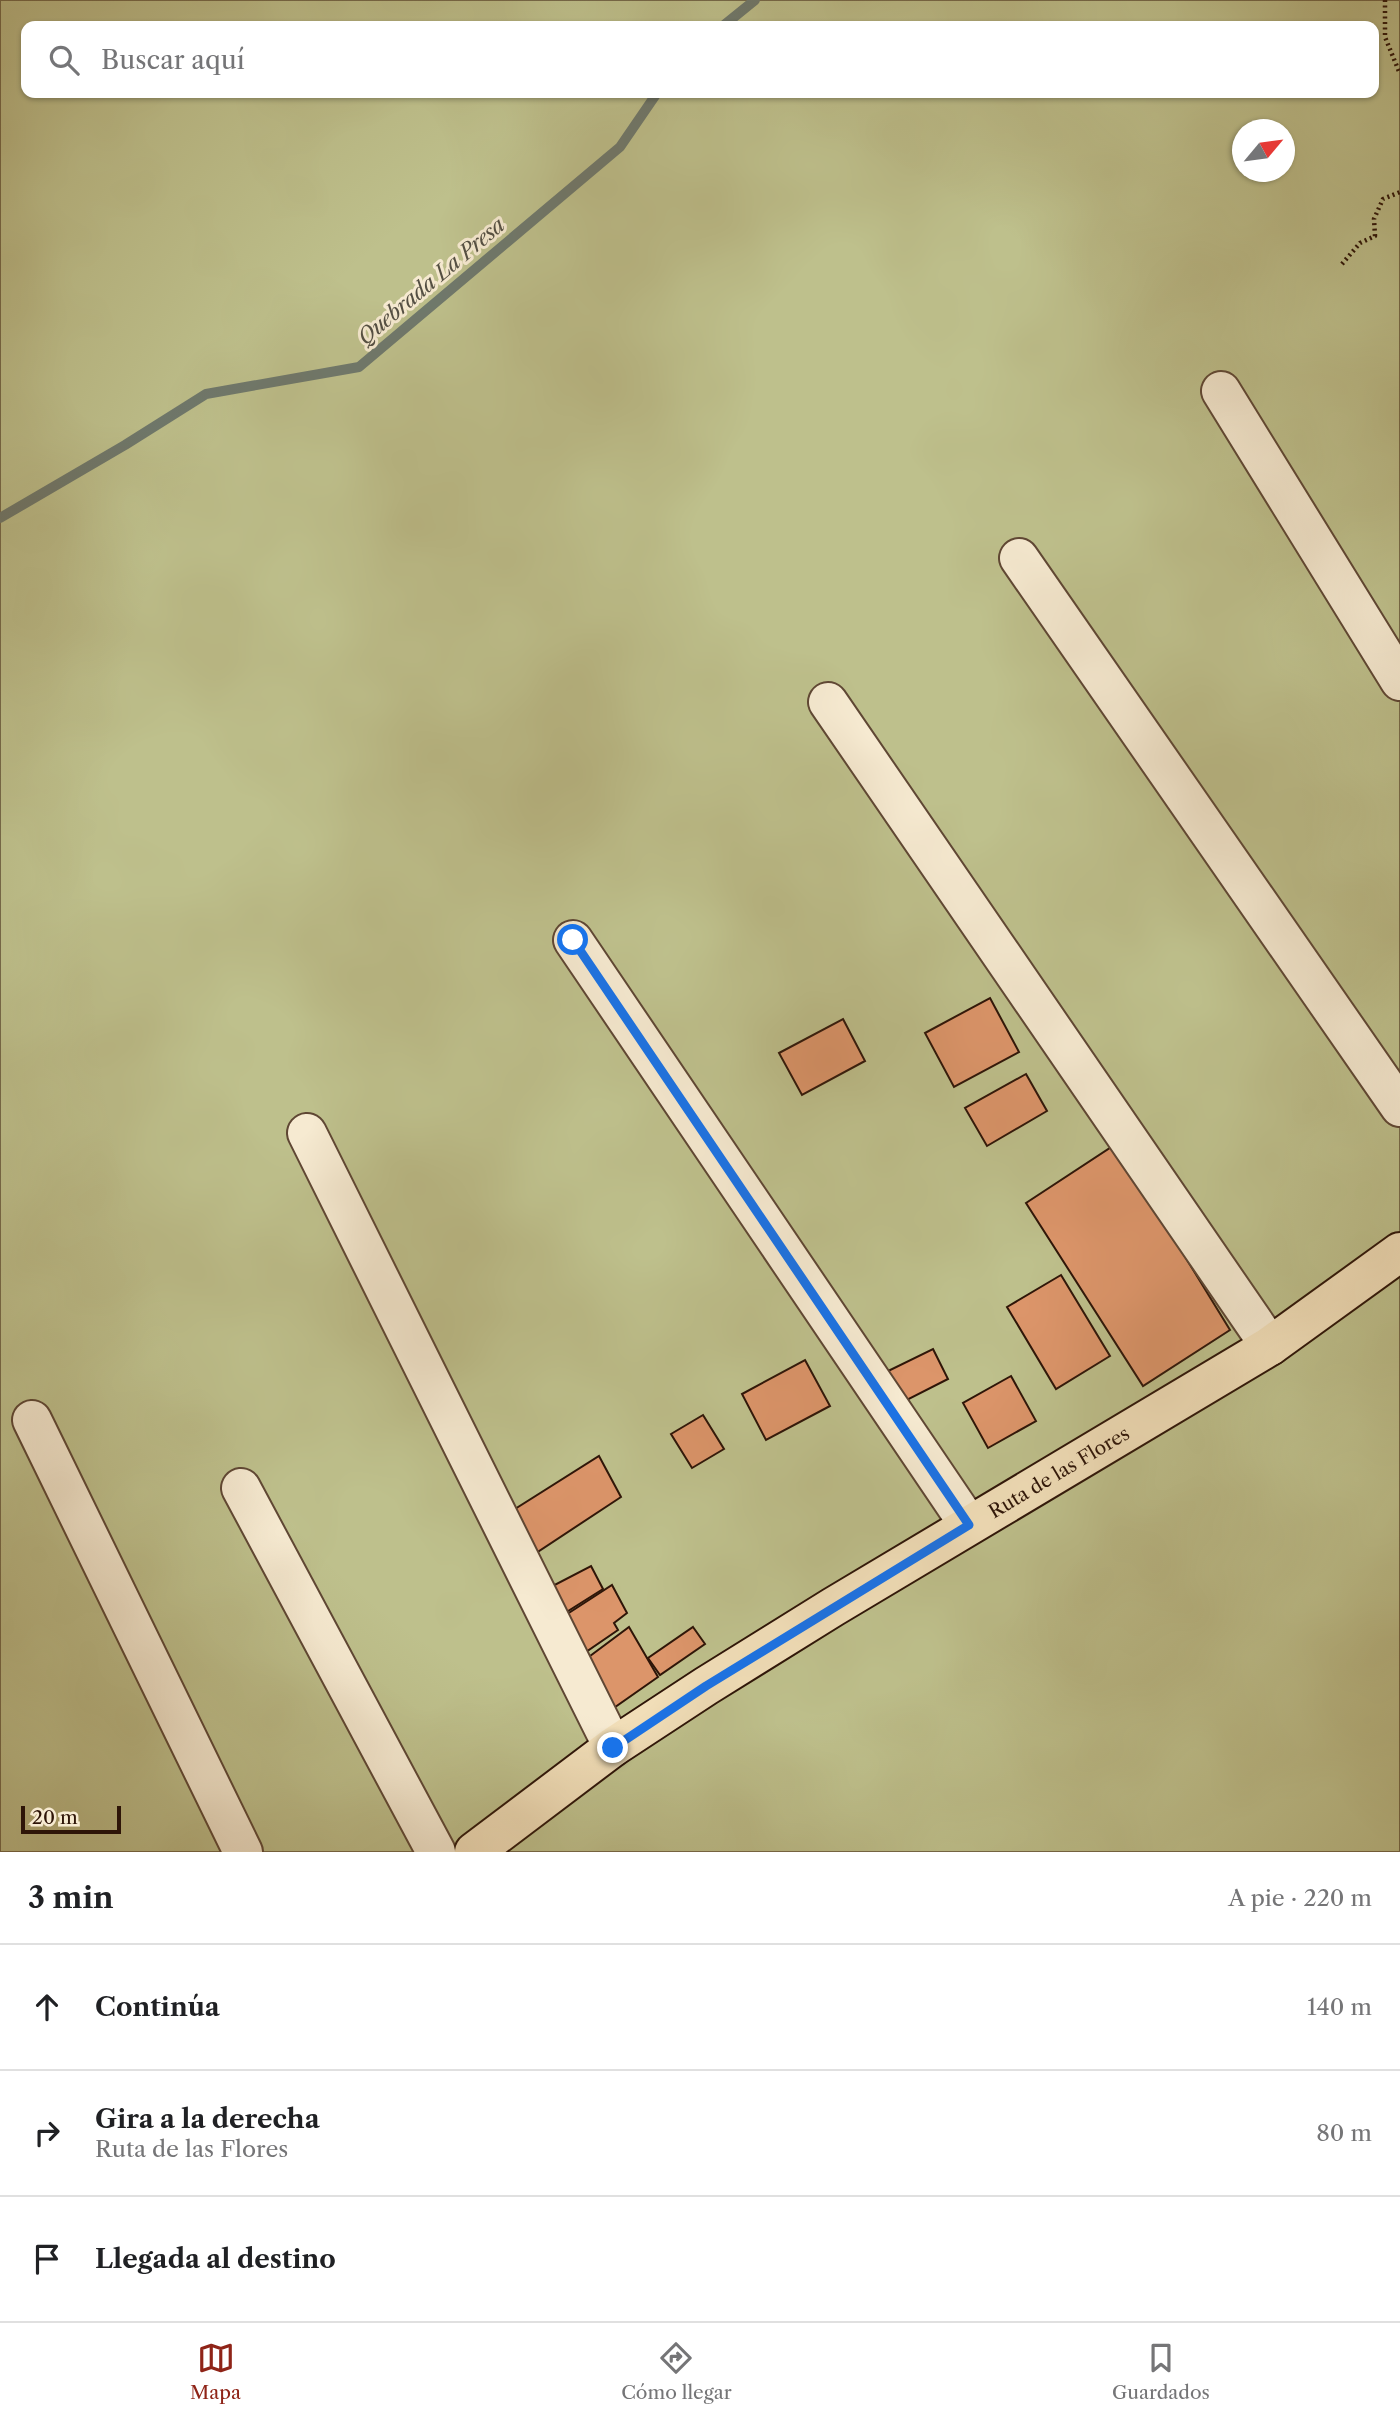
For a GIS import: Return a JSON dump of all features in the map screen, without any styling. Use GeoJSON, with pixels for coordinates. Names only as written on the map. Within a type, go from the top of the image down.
{"type":"FeatureCollection","features":[{"type":"Feature","properties":{"kind":"main road","name":"Ruta de las Flores"},"geometry":{"type":"LineString","coordinates":[[474,1852],[613,1748],[706,1686],[969,1525],[1270,1346],[1400,1252]]}},
{"type":"Feature","properties":{"kind":"street"},"geometry":{"type":"LineString","coordinates":[[1221,391],[1400,681]]}},
{"type":"Feature","properties":{"kind":"street"},"geometry":{"type":"LineString","coordinates":[[1019,558],[1400,1107]]}},
{"type":"Feature","properties":{"kind":"street"},"geometry":{"type":"LineString","coordinates":[[828,702],[1270,1346]]}},
{"type":"Feature","properties":{"kind":"street"},"geometry":{"type":"LineString","coordinates":[[573,940],[969,1525]]}},
{"type":"Feature","properties":{"kind":"street"},"geometry":{"type":"LineString","coordinates":[[307,1133],[613,1748]]}},
{"type":"Feature","properties":{"kind":"street"},"geometry":{"type":"LineString","coordinates":[[32,1420],[243,1852]]}},
{"type":"Feature","properties":{"kind":"street"},"geometry":{"type":"LineString","coordinates":[[241,1488],[436,1852]]}},
{"type":"Feature","properties":{"kind":"path"},"geometry":{"type":"LineString","coordinates":[[1385,0],[1385,37],[1400,74]]}},
{"type":"Feature","properties":{"kind":"path"},"geometry":{"type":"LineString","coordinates":[[1342,264],[1360,243],[1375,236],[1374,219],[1383,200],[1400,192]]}},
{"type":"Feature","properties":{"kind":"green space"},"geometry":{"type":"Polygon","coordinates":[[[0,0],[1400,0],[1400,1852],[0,1852],[0,0]]]}},
{"type":"Feature","properties":{"kind":"building"},"geometry":{"type":"Polygon","coordinates":[[[990,998],[1019,1052],[954,1087],[925,1033],[990,998]]]}},
{"type":"Feature","properties":{"kind":"building"},"geometry":{"type":"Polygon","coordinates":[[[843,1019],[865,1061],[802,1095],[779,1053],[843,1019]]]}},
{"type":"Feature","properties":{"kind":"building"},"geometry":{"type":"Polygon","coordinates":[[[1026,1074],[1047,1111],[987,1146],[965,1108],[1026,1074]]]}},
{"type":"Feature","properties":{"kind":"building"},"geometry":{"type":"Polygon","coordinates":[[[1116,1144],[1230,1330],[1143,1386],[1026,1203],[1116,1144]]]}},
{"type":"Feature","properties":{"kind":"building"},"geometry":{"type":"Polygon","coordinates":[[[1061,1275],[1110,1356],[1056,1389],[1007,1307],[1061,1275]]]}},
{"type":"Feature","properties":{"kind":"building"},"geometry":{"type":"Polygon","coordinates":[[[933,1349],[948,1379],[899,1404],[884,1373],[933,1349]]]}},
{"type":"Feature","properties":{"kind":"building"},"geometry":{"type":"Polygon","coordinates":[[[805,1360],[830,1406],[766,1440],[742,1394],[805,1360]]]}},
{"type":"Feature","properties":{"kind":"building"},"geometry":{"type":"Polygon","coordinates":[[[1011,1376],[1036,1421],[988,1448],[963,1403],[1011,1376]]]}},
{"type":"Feature","properties":{"kind":"building"},"geometry":{"type":"Polygon","coordinates":[[[703,1415],[724,1449],[692,1468],[671,1434],[703,1415]]]}},
{"type":"Feature","properties":{"kind":"building"},"geometry":{"type":"Polygon","coordinates":[[[599,1456],[621,1497],[530,1557],[507,1514],[599,1456]]]}},
{"type":"Feature","properties":{"kind":"building"},"geometry":{"type":"Polygon","coordinates":[[[591,1566],[603,1589],[557,1618],[543,1591],[591,1566]]]}},
{"type":"Feature","properties":{"kind":"building"},"geometry":{"type":"Polygon","coordinates":[[[612,1585],[627,1613],[614,1623],[618,1630],[580,1656],[558,1620],[612,1585]]]}},
{"type":"Feature","properties":{"kind":"building"},"geometry":{"type":"Polygon","coordinates":[[[629,1627],[658,1677],[608,1712],[582,1662],[629,1627]]]}},
{"type":"Feature","properties":{"kind":"building"},"geometry":{"type":"Polygon","coordinates":[[[693,1627],[705,1644],[660,1675],[648,1658],[693,1627]]]}},
{"type":"Feature","properties":{"kind":"waterway","name":"Quebrada La Presa"},"geometry":{"type":"LineString","coordinates":[[729,21],[755,0]]}},
{"type":"Feature","properties":{"kind":"waterway","name":"Quebrada La Presa"},"geometry":{"type":"LineString","coordinates":[[0,518],[206,394],[359,367],[620,147],[654,98]]}},
{"type":"Feature","properties":{"kind":"route"},"geometry":{"type":"LineString","coordinates":[[573,940],[969,1525],[706,1686],[613,1748]]}}]}
